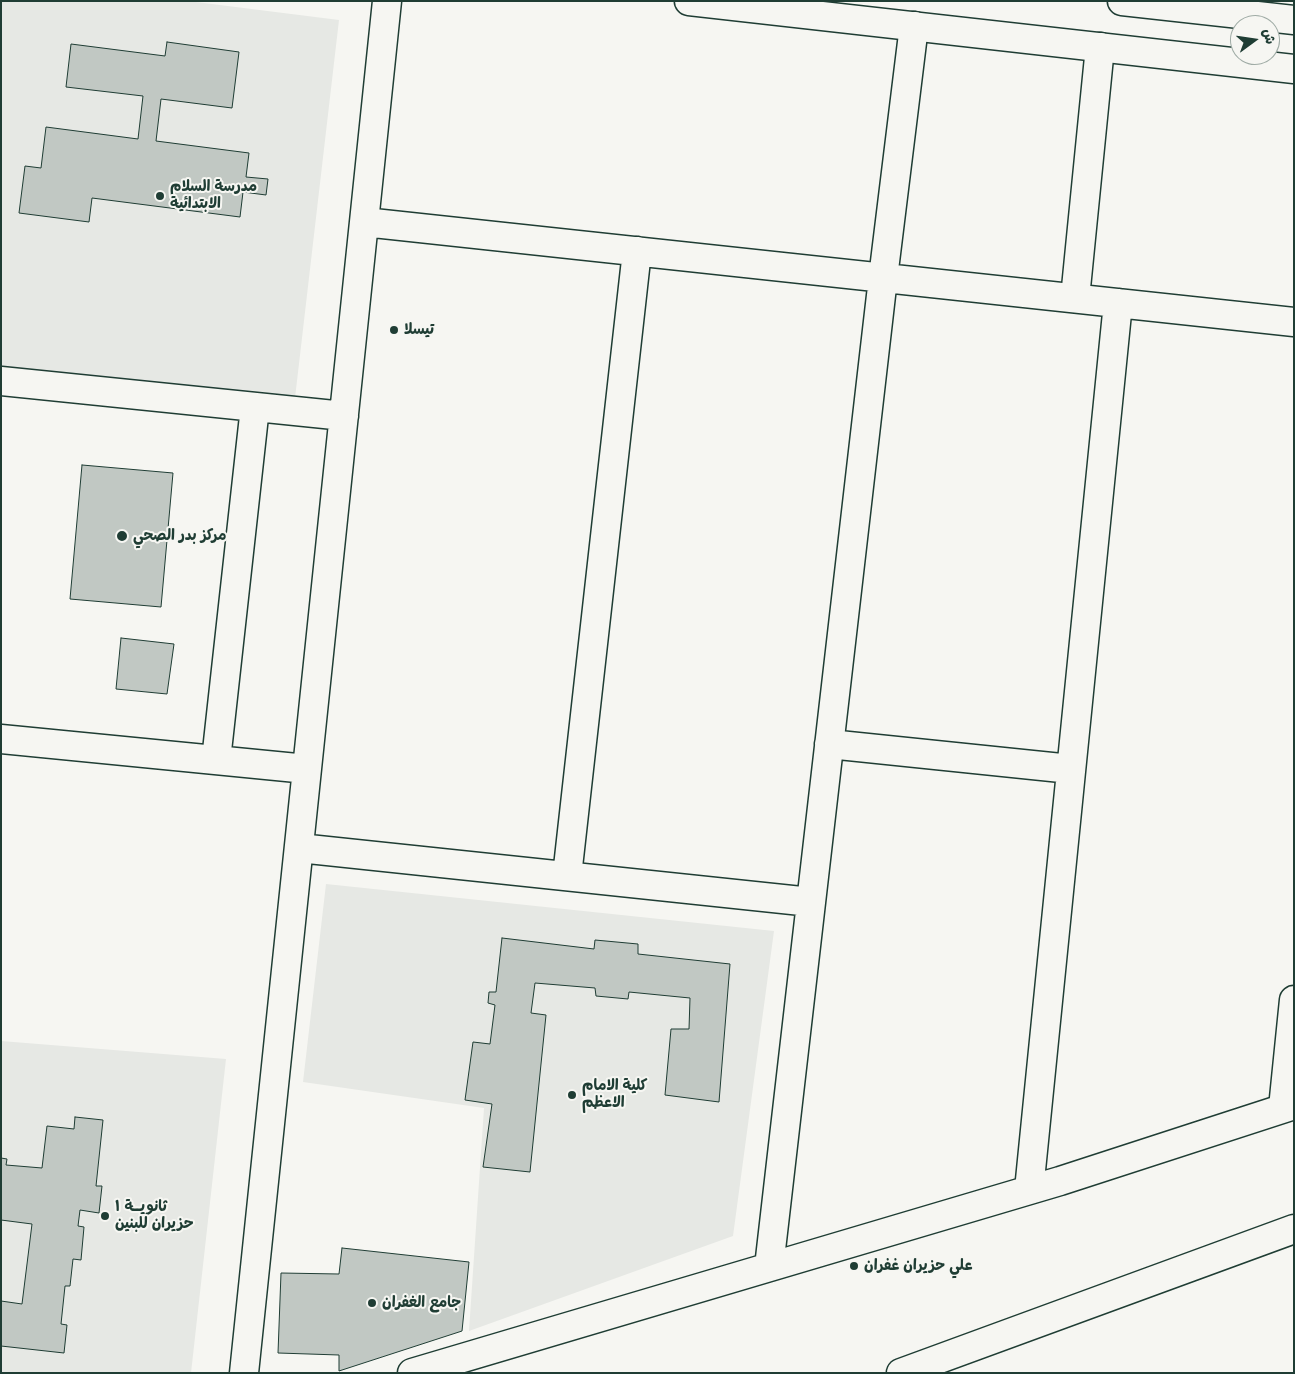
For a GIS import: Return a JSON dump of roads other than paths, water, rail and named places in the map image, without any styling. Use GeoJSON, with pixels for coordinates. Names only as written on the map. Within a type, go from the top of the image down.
{"type":"FeatureCollection","features":[{"type":"Feature","properties":{"kind":"street"},"geometry":{"type":"LineString","coordinates":[[244,1373],[387,1]]}},
{"type":"Feature","properties":{"kind":"street"},"geometry":{"type":"LineString","coordinates":[[690,1],[1294,69]]}},
{"type":"Feature","properties":{"kind":"street"},"geometry":{"type":"LineString","coordinates":[[1122,1],[1294,20]]}},
{"type":"Feature","properties":{"kind":"street"},"geometry":{"type":"LineString","coordinates":[[769,1267],[883,278],[914,26]]}},
{"type":"Feature","properties":{"kind":"street"},"geometry":{"type":"LineString","coordinates":[[1075,298],[1100,47]]}},
{"type":"Feature","properties":{"kind":"street"},"geometry":{"type":"LineString","coordinates":[[364,222],[1294,322]]}},
{"type":"Feature","properties":{"kind":"street"},"geometry":{"type":"LineString","coordinates":[[567,876],[637,251]]}},
{"type":"Feature","properties":{"kind":"street"},"geometry":{"type":"LineString","coordinates":[[1029,1190],[1118,303]]}},
{"type":"Feature","properties":{"kind":"street"},"geometry":{"type":"LineString","coordinates":[[1,380],[344,416]]}},
{"type":"Feature","properties":{"kind":"street"},"geometry":{"type":"LineString","coordinates":[[216,760],[255,407]]}},
{"type":"Feature","properties":{"kind":"street"},"geometry":{"type":"LineString","coordinates":[[1,740],[307,769]]}},
{"type":"Feature","properties":{"kind":"street"},"geometry":{"type":"LineString","coordinates":[[829,744],[1071,769]]}},
{"type":"Feature","properties":{"kind":"street"},"geometry":{"type":"LineString","coordinates":[[299,848],[811,902]]}},
{"type":"Feature","properties":{"kind":"street"},"geometry":{"type":"LineString","coordinates":[[412,1373],[1029,1190],[1289,1107],[1294,1000]]}},
{"type":"Feature","properties":{"kind":"street"},"geometry":{"type":"LineString","coordinates":[[901,1373],[1294,1229]]}},
{"type":"Feature","properties":{"kind":"place","name":"مدرسة السلام الابتدائية"},"geometry":{"type":"Point","coordinates":[160,196]}},
{"type":"Feature","properties":{"kind":"place","name":"تيسلا"},"geometry":{"type":"Point","coordinates":[394,330]}},
{"type":"Feature","properties":{"kind":"place","name":"مركز بدر الصحي"},"geometry":{"type":"Point","coordinates":[122,536]}},
{"type":"Feature","properties":{"kind":"place","name":"كلية الامام الاعظم"},"geometry":{"type":"Point","coordinates":[572,1095]}},
{"type":"Feature","properties":{"kind":"place","name":"ثانويــة ١ حزيران للبنين"},"geometry":{"type":"Point","coordinates":[105,1216]}},
{"type":"Feature","properties":{"kind":"place","name":"علي حزيران غفران"},"geometry":{"type":"Point","coordinates":[854,1266]}},
{"type":"Feature","properties":{"kind":"place","name":"جامع الغفران"},"geometry":{"type":"Point","coordinates":[372,1303]}}]}
